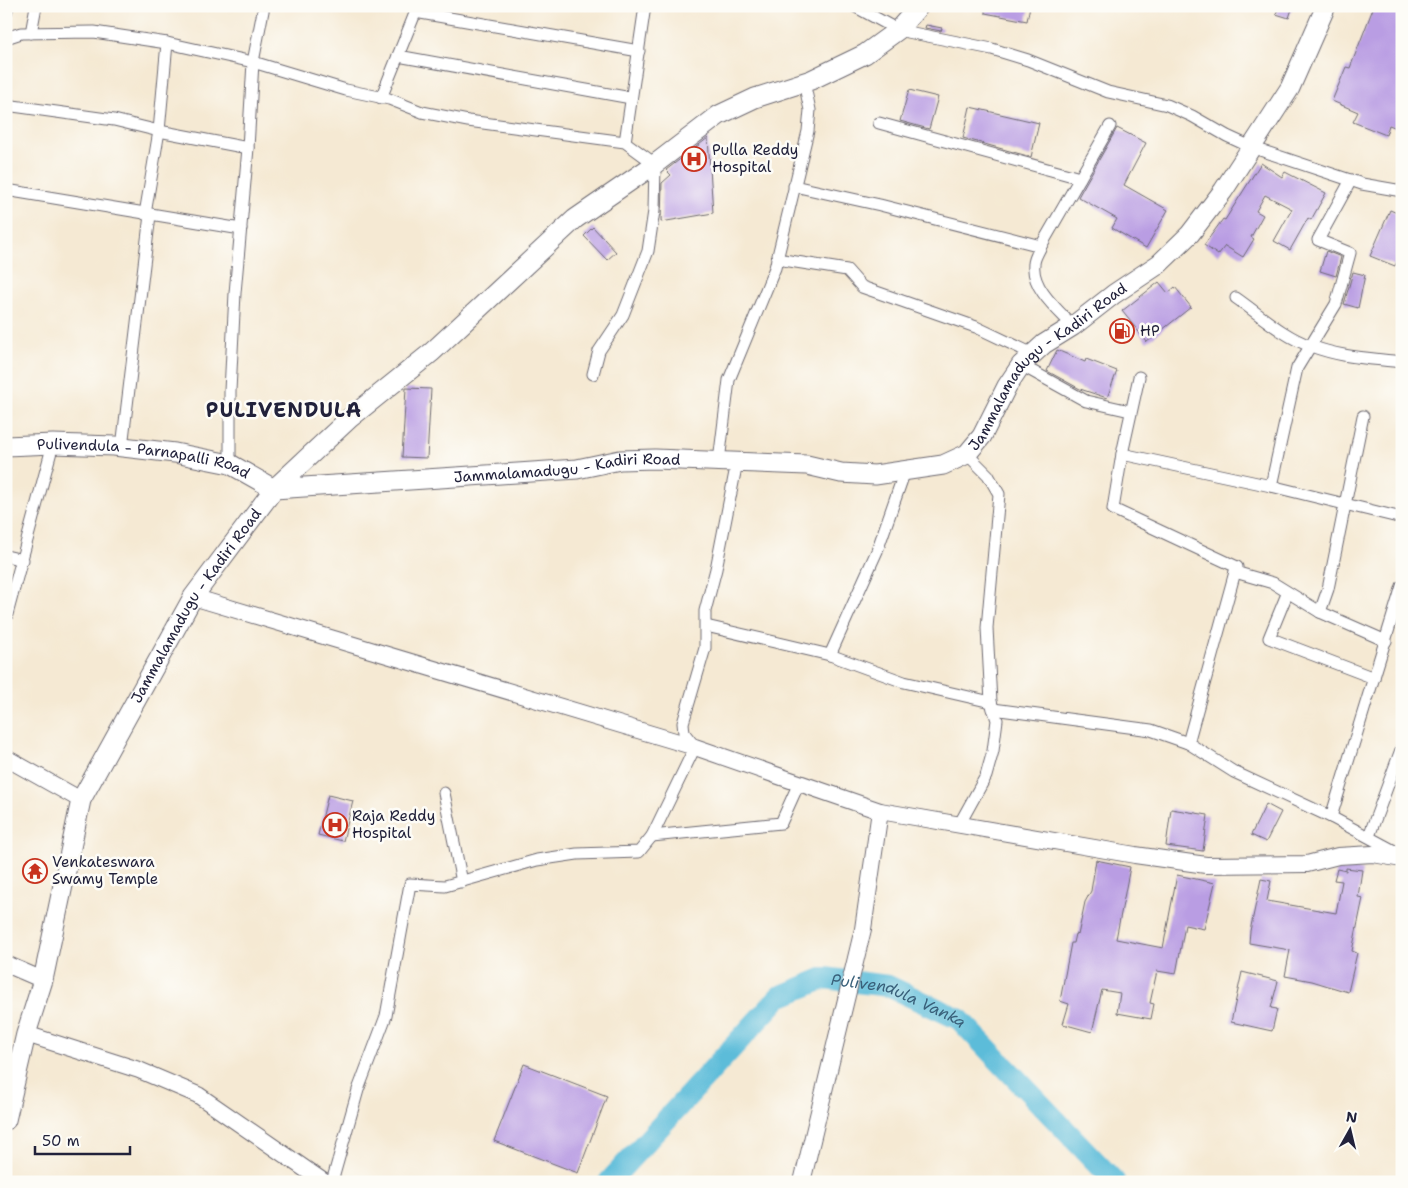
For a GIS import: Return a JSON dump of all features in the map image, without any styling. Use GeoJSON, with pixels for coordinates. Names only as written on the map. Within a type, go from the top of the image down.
{"type":"FeatureCollection","features":[{"type":"Feature","properties":{"kind":"main road"},"geometry":{"type":"LineString","coordinates":[[271,493],[350,418],[432,352],[575,219],[655,164],[719,115],[755,98],[804,82],[865,54],[898,30],[919,6]]}},
{"type":"Feature","properties":{"kind":"main road","name":"Jammalamadugu - Kadiri Road"},"geometry":{"type":"LineString","coordinates":[[6,1120],[26,1034],[42,980],[81,800],[193,597],[271,493],[577,469],[620,460],[655,459],[807,465],[841,472],[875,475],[943,465],[967,454],[982,436],[1007,386],[1027,360],[1044,344],[1073,326],[1114,294],[1158,264],[1190,234],[1223,191],[1290,88],[1326,6]]}},
{"type":"Feature","properties":{"kind":"main road","name":"Pulivendula - Parnapalli Road"},"geometry":{"type":"LineString","coordinates":[[6,446],[197,467],[271,493]]}},
{"type":"Feature","properties":{"kind":"main road","name":"Pulivendula - Parnapalli Road"},"geometry":{"type":"LineString","coordinates":[[6,458],[52,450],[122,447],[175,454],[230,464],[271,493]]}},
{"type":"Feature","properties":{"kind":"main road"},"geometry":{"type":"LineString","coordinates":[[193,597],[695,747],[880,811],[1135,855],[1206,865],[1307,864],[1338,856],[1372,854],[1402,859]]}},
{"type":"Feature","properties":{"kind":"main road"},"geometry":{"type":"LineString","coordinates":[[6,758],[81,800]]}},
{"type":"Feature","properties":{"kind":"main road"},"geometry":{"type":"LineString","coordinates":[[802,1182],[863,929],[880,811]]}},
{"type":"Feature","properties":{"kind":"main road"},"geometry":{"type":"LineString","coordinates":[[6,964],[42,980]]}},
{"type":"Feature","properties":{"kind":"main road"},"geometry":{"type":"LineString","coordinates":[[26,1034],[139,1070],[198,1095],[324,1182]]}},
{"type":"Feature","properties":{"kind":"street"},"geometry":{"type":"LineString","coordinates":[[6,13],[8,6]]}},
{"type":"Feature","properties":{"kind":"street"},"geometry":{"type":"LineString","coordinates":[[31,33],[36,6]]}},
{"type":"Feature","properties":{"kind":"street"},"geometry":{"type":"LineString","coordinates":[[230,464],[231,381],[253,62],[264,6]]}},
{"type":"Feature","properties":{"kind":"street"},"geometry":{"type":"LineString","coordinates":[[625,142],[645,6]]}},
{"type":"Feature","properties":{"kind":"street"},"geometry":{"type":"LineString","coordinates":[[854,6],[898,30],[992,49],[1028,60],[1108,92],[1167,105],[1251,147],[1351,180],[1402,191]]}},
{"type":"Feature","properties":{"kind":"street"},"geometry":{"type":"LineString","coordinates":[[381,98],[417,9],[638,50]]}},
{"type":"Feature","properties":{"kind":"street"},"geometry":{"type":"LineString","coordinates":[[6,38],[21,33],[94,32],[168,43],[253,62],[346,90],[381,98],[422,112],[468,121],[625,142],[655,164],[654,212],[648,251],[623,315],[599,351],[593,374]]}},
{"type":"Feature","properties":{"kind":"street"},"geometry":{"type":"LineString","coordinates":[[122,447],[168,43]]}},
{"type":"Feature","properties":{"kind":"street"},"geometry":{"type":"LineString","coordinates":[[398,56],[631,98]]}},
{"type":"Feature","properties":{"kind":"street"},"geometry":{"type":"LineString","coordinates":[[332,1182],[358,1090],[386,1016],[410,884],[445,886],[537,860],[577,854],[639,852],[652,836],[695,747],[684,732],[682,723],[705,648],[706,626],[704,611],[716,569],[728,462],[729,380],[777,259],[808,130],[810,110],[804,82]]}},
{"type":"Feature","properties":{"kind":"street"},"geometry":{"type":"LineString","coordinates":[[6,104],[114,120],[159,132],[248,148]]}},
{"type":"Feature","properties":{"kind":"street"},"geometry":{"type":"LineString","coordinates":[[879,123],[1080,178]]}},
{"type":"Feature","properties":{"kind":"street"},"geometry":{"type":"LineString","coordinates":[[1073,326],[1041,290],[1035,277],[1034,263],[1041,246],[1110,126]]}},
{"type":"Feature","properties":{"kind":"street"},"geometry":{"type":"LineString","coordinates":[[1271,486],[1297,368],[1336,304],[1350,253],[1318,240],[1351,180]]}},
{"type":"Feature","properties":{"kind":"street"},"geometry":{"type":"LineString","coordinates":[[794,186],[880,205],[1041,246]]}},
{"type":"Feature","properties":{"kind":"street"},"geometry":{"type":"LineString","coordinates":[[6,190],[241,230]]}},
{"type":"Feature","properties":{"kind":"street"},"geometry":{"type":"LineString","coordinates":[[777,259],[847,270],[862,287],[976,327],[1086,401],[1130,411]]}},
{"type":"Feature","properties":{"kind":"street"},"geometry":{"type":"LineString","coordinates":[[1236,298],[1275,326],[1309,346],[1373,361],[1402,362]]}},
{"type":"Feature","properties":{"kind":"street"},"geometry":{"type":"LineString","coordinates":[[1138,377],[1130,411],[1113,509],[1237,567],[1188,743]]}},
{"type":"Feature","properties":{"kind":"street"},"geometry":{"type":"LineString","coordinates":[[1320,612],[1328,589],[1364,416]]}},
{"type":"Feature","properties":{"kind":"street"},"geometry":{"type":"LineString","coordinates":[[7,615],[52,450]]}},
{"type":"Feature","properties":{"kind":"street"},"geometry":{"type":"LineString","coordinates":[[959,825],[986,776],[993,751],[997,720],[992,705],[987,628],[999,494],[988,476],[967,454]]}},
{"type":"Feature","properties":{"kind":"street"},"geometry":{"type":"LineString","coordinates":[[1122,454],[1271,486],[1402,518]]}},
{"type":"Feature","properties":{"kind":"street"},"geometry":{"type":"LineString","coordinates":[[830,654],[877,551],[905,471]]}},
{"type":"Feature","properties":{"kind":"street"},"geometry":{"type":"LineString","coordinates":[[6,556],[23,560]]}},
{"type":"Feature","properties":{"kind":"street"},"geometry":{"type":"LineString","coordinates":[[1235,572],[1272,583],[1287,594],[1320,612],[1386,641]]}},
{"type":"Feature","properties":{"kind":"street"},"geometry":{"type":"LineString","coordinates":[[1331,817],[1402,586]]}},
{"type":"Feature","properties":{"kind":"street"},"geometry":{"type":"LineString","coordinates":[[1287,594],[1269,638],[1374,678]]}},
{"type":"Feature","properties":{"kind":"street"},"geometry":{"type":"LineString","coordinates":[[706,626],[830,654],[904,682],[992,705],[1151,730],[1188,743],[1234,772],[1331,817],[1402,855]]}},
{"type":"Feature","properties":{"kind":"street"},"geometry":{"type":"LineString","coordinates":[[1369,836],[1401,752]]}},
{"type":"Feature","properties":{"kind":"street"},"geometry":{"type":"LineString","coordinates":[[652,836],[781,823],[800,783]]}},
{"type":"Feature","properties":{"kind":"street"},"geometry":{"type":"LineString","coordinates":[[444,793],[462,882]]}},
{"type":"Feature","properties":{"kind":"building"},"geometry":{"type":"Polygon","coordinates":[[[985,6],[1030,6],[1027,21],[985,13],[985,6]]]}},
{"type":"Feature","properties":{"kind":"building"},"geometry":{"type":"Polygon","coordinates":[[[1279,6],[1293,6],[1289,18],[1276,14],[1279,6]]]}},
{"type":"Feature","properties":{"kind":"building"},"geometry":{"type":"Polygon","coordinates":[[[1374,6],[1402,6],[1402,130],[1389,125],[1386,135],[1353,122],[1358,112],[1332,101],[1346,67],[1350,68],[1374,6]]]}},
{"type":"Feature","properties":{"kind":"building"},"geometry":{"type":"Polygon","coordinates":[[[926,25],[942,28],[941,31],[925,28],[926,25]]]}},
{"type":"Feature","properties":{"kind":"building"},"geometry":{"type":"Polygon","coordinates":[[[909,90],[938,97],[929,129],[900,121],[909,90]]]}},
{"type":"Feature","properties":{"kind":"building"},"geometry":{"type":"Polygon","coordinates":[[[970,107],[1039,123],[1031,157],[963,138],[970,107]]]}},
{"type":"Feature","properties":{"kind":"building"},"geometry":{"type":"Polygon","coordinates":[[[1117,128],[1146,143],[1124,185],[1168,210],[1146,248],[1112,228],[1117,219],[1078,197],[1117,128]]]}},
{"type":"Feature","properties":{"kind":"building"},"geometry":{"type":"Polygon","coordinates":[[[708,138],[713,213],[661,222],[662,183],[671,175],[666,170],[708,138]]]}},
{"type":"Feature","properties":{"kind":"building"},"geometry":{"type":"Polygon","coordinates":[[[1261,163],[1282,177],[1285,172],[1326,193],[1311,220],[1308,218],[1290,250],[1274,241],[1292,209],[1265,195],[1256,211],[1263,215],[1251,237],[1254,239],[1243,257],[1225,246],[1218,255],[1204,245],[1223,219],[1225,220],[1261,163]]]}},
{"type":"Feature","properties":{"kind":"building"},"geometry":{"type":"Polygon","coordinates":[[[1390,210],[1402,215],[1402,251],[1395,266],[1370,256],[1390,210]]]}},
{"type":"Feature","properties":{"kind":"building"},"geometry":{"type":"Polygon","coordinates":[[[593,227],[616,252],[607,260],[584,236],[593,227]]]}},
{"type":"Feature","properties":{"kind":"building"},"geometry":{"type":"Polygon","coordinates":[[[1326,251],[1341,257],[1336,276],[1320,271],[1326,251]]]}},
{"type":"Feature","properties":{"kind":"building"},"geometry":{"type":"Polygon","coordinates":[[[1353,272],[1365,275],[1358,308],[1344,304],[1353,272]]]}},
{"type":"Feature","properties":{"kind":"building"},"geometry":{"type":"Polygon","coordinates":[[[1159,282],[1168,293],[1175,287],[1191,307],[1147,342],[1122,311],[1159,282]]]}},
{"type":"Feature","properties":{"kind":"building"},"geometry":{"type":"Polygon","coordinates":[[[1057,350],[1085,362],[1086,359],[1117,371],[1107,398],[1080,389],[1047,371],[1057,350]]]}},
{"type":"Feature","properties":{"kind":"building"},"geometry":{"type":"Polygon","coordinates":[[[406,388],[431,389],[427,458],[402,457],[406,388]]]}},
{"type":"Feature","properties":{"kind":"building"},"geometry":{"type":"Polygon","coordinates":[[[328,795],[353,801],[343,841],[318,835],[328,795]]]}},
{"type":"Feature","properties":{"kind":"building"},"geometry":{"type":"Polygon","coordinates":[[[1266,804],[1281,812],[1266,842],[1251,835],[1266,804]]]}},
{"type":"Feature","properties":{"kind":"building"},"geometry":{"type":"Polygon","coordinates":[[[1171,809],[1208,815],[1203,851],[1166,846],[1171,809]]]}},
{"type":"Feature","properties":{"kind":"building"},"geometry":{"type":"Polygon","coordinates":[[[1096,860],[1130,867],[1116,939],[1163,948],[1177,875],[1215,883],[1204,929],[1185,925],[1176,974],[1157,971],[1150,1003],[1154,1004],[1151,1019],[1117,1013],[1120,993],[1102,990],[1092,1032],[1063,1024],[1069,1004],[1060,1001],[1071,943],[1073,943],[1075,934],[1078,935],[1085,902],[1091,891],[1096,860]]]}},
{"type":"Feature","properties":{"kind":"building"},"geometry":{"type":"Polygon","coordinates":[[[1346,868],[1362,870],[1358,897],[1363,898],[1352,951],[1357,953],[1348,992],[1312,981],[1285,976],[1290,950],[1249,943],[1261,879],[1271,881],[1267,901],[1336,913],[1342,881],[1334,880],[1337,869],[1346,871],[1346,868]]]}},
{"type":"Feature","properties":{"kind":"building"},"geometry":{"type":"Polygon","coordinates":[[[1242,972],[1278,981],[1271,1008],[1277,1009],[1272,1031],[1231,1022],[1242,972]]]}},
{"type":"Feature","properties":{"kind":"building"},"geometry":{"type":"Polygon","coordinates":[[[524,1064],[607,1096],[578,1173],[494,1141],[524,1064]]]}},
{"type":"Feature","properties":{"kind":"waterway","name":"Pulivendula Vanka"},"geometry":{"type":"LineString","coordinates":[[609,1182],[779,997],[825,978],[888,986],[959,1019],[1115,1182]]}},
{"type":"Feature","properties":{"kind":"place","name":"Pulla Reddy Hospital"},"geometry":{"type":"Point","coordinates":[694,159]}},
{"type":"Feature","properties":{"kind":"place","name":"HP"},"geometry":{"type":"Point","coordinates":[1122,331]}},
{"type":"Feature","properties":{"kind":"place","name":"Raja Reddy Hospital"},"geometry":{"type":"Point","coordinates":[335,825]}},
{"type":"Feature","properties":{"kind":"place","name":"Venkateswara Swamy Temple"},"geometry":{"type":"Point","coordinates":[35,871]}},
{"type":"Feature","properties":{"kind":"district","name":"PULIVENDULA"},"geometry":{"type":"Point","coordinates":[284,410]}}]}
